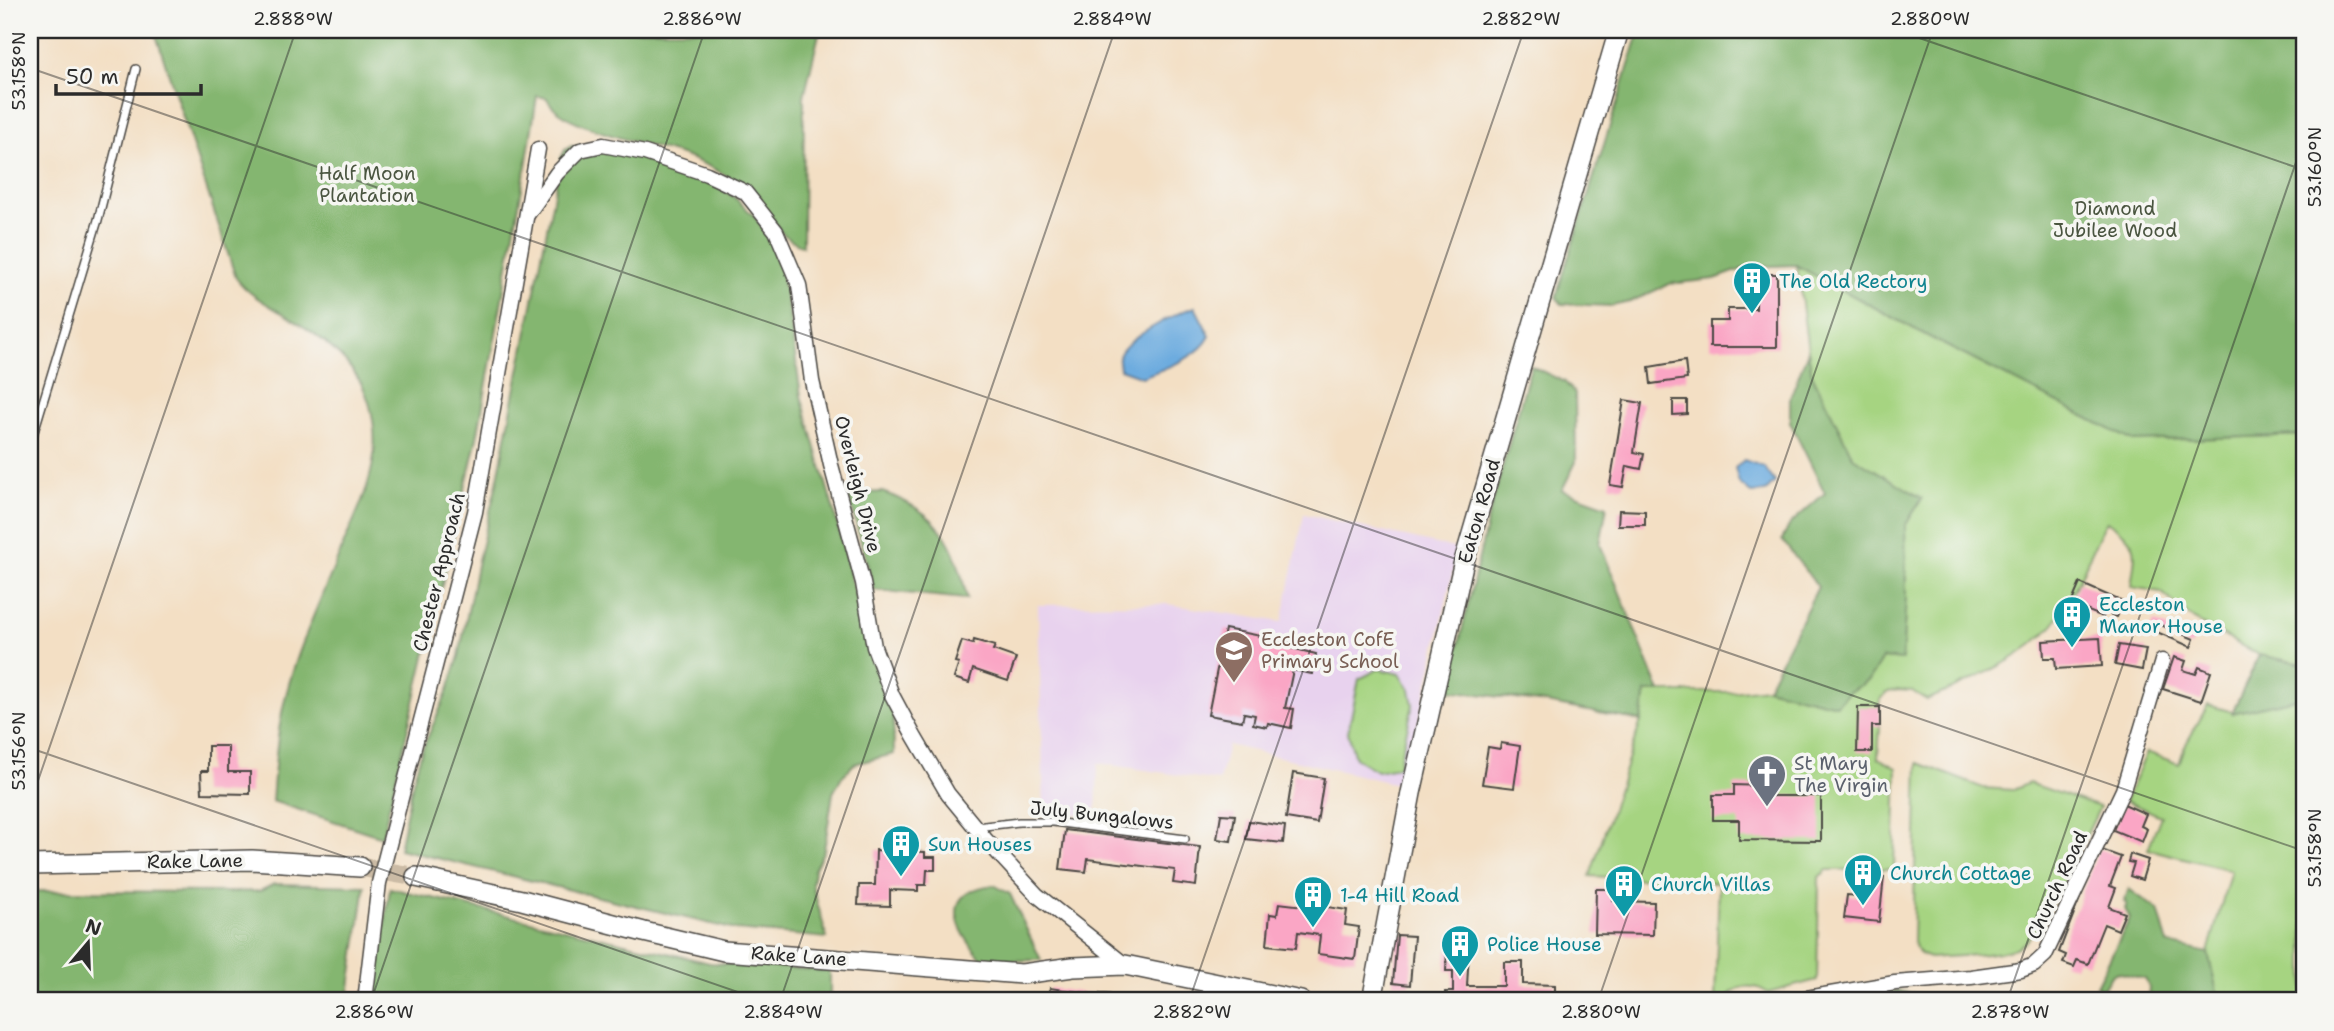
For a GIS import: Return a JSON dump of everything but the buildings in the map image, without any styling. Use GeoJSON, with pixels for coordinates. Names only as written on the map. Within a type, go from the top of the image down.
{"type":"FeatureCollection","features":[{"type":"Feature","properties":{"kind":"street","name":"Eaton Road"},"geometry":{"type":"LineString","coordinates":[[1372,1001],[1411,793],[1464,565],[1619,30]]}},
{"type":"Feature","properties":{"kind":"street","name":"Overleigh Drive"},"geometry":{"type":"LineString","coordinates":[[527,215],[556,173],[580,150],[603,145],[645,153],[707,174],[746,192],[776,231],[799,285],[812,381],[831,465],[863,583],[874,647],[892,695],[948,794],[975,827],[1037,895],[1125,965]]}},
{"type":"Feature","properties":{"kind":"street","name":"Chester Approach"},"geometry":{"type":"LineString","coordinates":[[365,1001],[379,883],[475,512],[538,149]]}},
{"type":"Feature","properties":{"kind":"street","name":"Church Road"},"geometry":{"type":"LineString","coordinates":[[1788,1001],[1895,983],[2021,970],[2034,965],[2045,955],[2123,790],[2162,661]]}},
{"type":"Feature","properties":{"kind":"street","name":"Rake Lane"},"geometry":{"type":"LineString","coordinates":[[30,865],[252,860],[360,867]]}},
{"type":"Feature","properties":{"kind":"street","name":"Rake Lane"},"geometry":{"type":"LineString","coordinates":[[416,877],[522,900],[724,951],[1022,974],[1073,967],[1125,965],[1299,1001]]}},
{"type":"Feature","properties":{"kind":"lane"},"geometry":{"type":"LineString","coordinates":[[30,445],[98,220],[135,69]]}},
{"type":"Feature","properties":{"kind":"lane","name":"July Bungalows"},"geometry":{"type":"LineString","coordinates":[[975,827],[1019,822],[1053,822],[1185,839]]}},
{"type":"Feature","properties":{"kind":"shaded area","name":"Eccleston CofE Primary School"},"geometry":{"type":"Polygon","coordinates":[[[1304,514],[1458,549],[1421,713],[1401,785],[1228,745],[1219,781],[1098,763],[1096,815],[1044,812],[1038,605],[1167,604],[1282,622],[1304,514]]]}},
{"type":"Feature","properties":{"kind":"green space","name":"Half Moon Plantation"},"geometry":{"type":"Polygon","coordinates":[[[158,30],[820,30],[804,96],[803,246],[782,232],[751,194],[716,170],[687,157],[588,127],[555,109],[547,98],[537,96],[477,438],[382,837],[272,801],[280,721],[292,675],[370,476],[375,446],[371,409],[361,383],[336,352],[304,327],[257,298],[236,278],[156,35],[158,30]]]}},
{"type":"Feature","properties":{"kind":"green space","name":"Diamond Jubilee Wood"},"geometry":{"type":"Polygon","coordinates":[[[1640,30],[2304,30],[2304,435],[2133,441],[1935,340],[1796,265],[1748,267],[1715,279],[1669,284],[1630,302],[1612,306],[1562,304],[1556,297],[1640,30]]]}},
{"type":"Feature","properties":{"kind":"green space"},"geometry":{"type":"Polygon","coordinates":[[[571,146],[625,153],[709,180],[734,197],[753,215],[777,250],[801,396],[834,511],[871,658],[893,707],[894,754],[854,764],[841,778],[833,793],[824,850],[814,870],[812,884],[827,938],[736,930],[399,849],[422,750],[447,693],[459,656],[497,483],[561,158],[571,146]]]}},
{"type":"Feature","properties":{"kind":"green space"},"geometry":{"type":"Polygon","coordinates":[[[1797,265],[1935,340],[2133,441],[2304,435],[2304,1001],[2219,1001],[2208,953],[2231,870],[2148,849],[2161,816],[2125,801],[2147,752],[2179,764],[2185,746],[2208,705],[2233,712],[2259,655],[2194,620],[2161,592],[2131,587],[2134,548],[2126,536],[2107,521],[2065,607],[2032,645],[1980,676],[1927,700],[1912,691],[1898,690],[1888,692],[1881,698],[1878,707],[1878,758],[1897,768],[1894,869],[1827,870],[1819,877],[1817,980],[1768,993],[1757,988],[1739,988],[1729,995],[1726,1001],[1715,1001],[1719,883],[1590,876],[1641,721],[1646,692],[1731,692],[1767,688],[1836,705],[1849,692],[1869,680],[1882,658],[1902,660],[1906,597],[1905,526],[1922,498],[1853,458],[1811,374],[1797,265]]]}},
{"type":"Feature","properties":{"kind":"green space"},"geometry":{"type":"Polygon","coordinates":[[[1808,351],[1812,374],[1853,457],[1922,498],[1905,526],[1906,597],[1902,660],[1882,658],[1869,680],[1849,692],[1836,705],[1767,688],[1818,587],[1782,540],[1790,524],[1825,493],[1790,422],[1790,398],[1808,351]]]}},
{"type":"Feature","properties":{"kind":"green space"},"geometry":{"type":"Polygon","coordinates":[[[1531,366],[1565,382],[1575,394],[1576,462],[1562,490],[1607,506],[1600,544],[1660,692],[1646,692],[1641,721],[1546,703],[1448,690],[1488,519],[1531,366]]]}},
{"type":"Feature","properties":{"kind":"green space"},"geometry":{"type":"Polygon","coordinates":[[[882,492],[918,509],[942,531],[957,561],[967,599],[874,590],[849,497],[882,492]]]}},
{"type":"Feature","properties":{"kind":"green space"},"geometry":{"type":"Polygon","coordinates":[[[2260,655],[2304,664],[2304,692],[2295,699],[2232,713],[2260,655]]]}},
{"type":"Feature","properties":{"kind":"green space"},"geometry":{"type":"Polygon","coordinates":[[[1379,669],[1400,674],[1410,689],[1413,705],[1398,767],[1377,771],[1355,758],[1348,732],[1359,679],[1379,669]]]}},
{"type":"Feature","properties":{"kind":"green space"},"geometry":{"type":"Polygon","coordinates":[[[1918,763],[1983,788],[2013,790],[2029,783],[2100,807],[2052,903],[2030,937],[2020,946],[1990,954],[1930,958],[1916,950],[1913,940],[1918,763]]]}},
{"type":"Feature","properties":{"kind":"green space"},"geometry":{"type":"Polygon","coordinates":[[[274,884],[365,886],[348,1001],[30,1001],[30,891],[229,892],[260,891],[274,884]]]}},
{"type":"Feature","properties":{"kind":"green space"},"geometry":{"type":"Polygon","coordinates":[[[994,885],[1010,894],[1041,960],[984,961],[966,938],[957,915],[958,904],[964,896],[976,889],[994,885]]]}},
{"type":"Feature","properties":{"kind":"green space"},"geometry":{"type":"Polygon","coordinates":[[[390,888],[710,963],[830,971],[830,1001],[373,1001],[390,888]]]}},
{"type":"Feature","properties":{"kind":"green space"},"geometry":{"type":"Polygon","coordinates":[[[2129,889],[2158,910],[2168,944],[2208,953],[2219,1001],[2148,1001],[2149,986],[2145,979],[2117,972],[2103,989],[2096,986],[2130,918],[2125,909],[2127,903],[2124,902],[2129,889]]]}},
{"type":"Feature","properties":{"kind":"green space"},"geometry":{"type":"Polygon","coordinates":[[[1897,991],[1961,1001],[1837,1001],[1897,991]]]}},
{"type":"Feature","properties":{"kind":"water"},"geometry":{"type":"Polygon","coordinates":[[[1195,307],[1210,336],[1198,350],[1142,377],[1120,369],[1119,357],[1130,343],[1164,321],[1195,307]]]}},
{"type":"Feature","properties":{"kind":"water"},"geometry":{"type":"Polygon","coordinates":[[[1744,460],[1764,467],[1775,482],[1765,492],[1751,493],[1739,483],[1735,468],[1744,460]]]}},
{"type":"Feature","properties":{"kind":"tunnel"},"geometry":{"type":"LineString","coordinates":[[360,867],[416,877]]}},
{"type":"Feature","properties":{"kind":"place","name":"The Old Rectory"},"geometry":{"type":"Point","coordinates":[1752,315]}},
{"type":"Feature","properties":{"kind":"place","name":"Eccleston Manor House"},"geometry":{"type":"Point","coordinates":[2072,649]}},
{"type":"Feature","properties":{"kind":"place","name":"Eccleston CofE Primary School"},"geometry":{"type":"Point","coordinates":[1234,684]}},
{"type":"Feature","properties":{"kind":"place","name":"St Mary The Virgin"},"geometry":{"type":"Point","coordinates":[1767,808]}},
{"type":"Feature","properties":{"kind":"place","name":"Sun Houses"},"geometry":{"type":"Point","coordinates":[901,878]}},
{"type":"Feature","properties":{"kind":"place","name":"Church Cottage"},"geometry":{"type":"Point","coordinates":[1863,907]}},
{"type":"Feature","properties":{"kind":"place","name":"Church Villas"},"geometry":{"type":"Point","coordinates":[1624,918]}},
{"type":"Feature","properties":{"kind":"place","name":"1-4 Hill Road"},"geometry":{"type":"Point","coordinates":[1313,929]}},
{"type":"Feature","properties":{"kind":"place","name":"Police House"},"geometry":{"type":"Point","coordinates":[1460,978]}}]}
